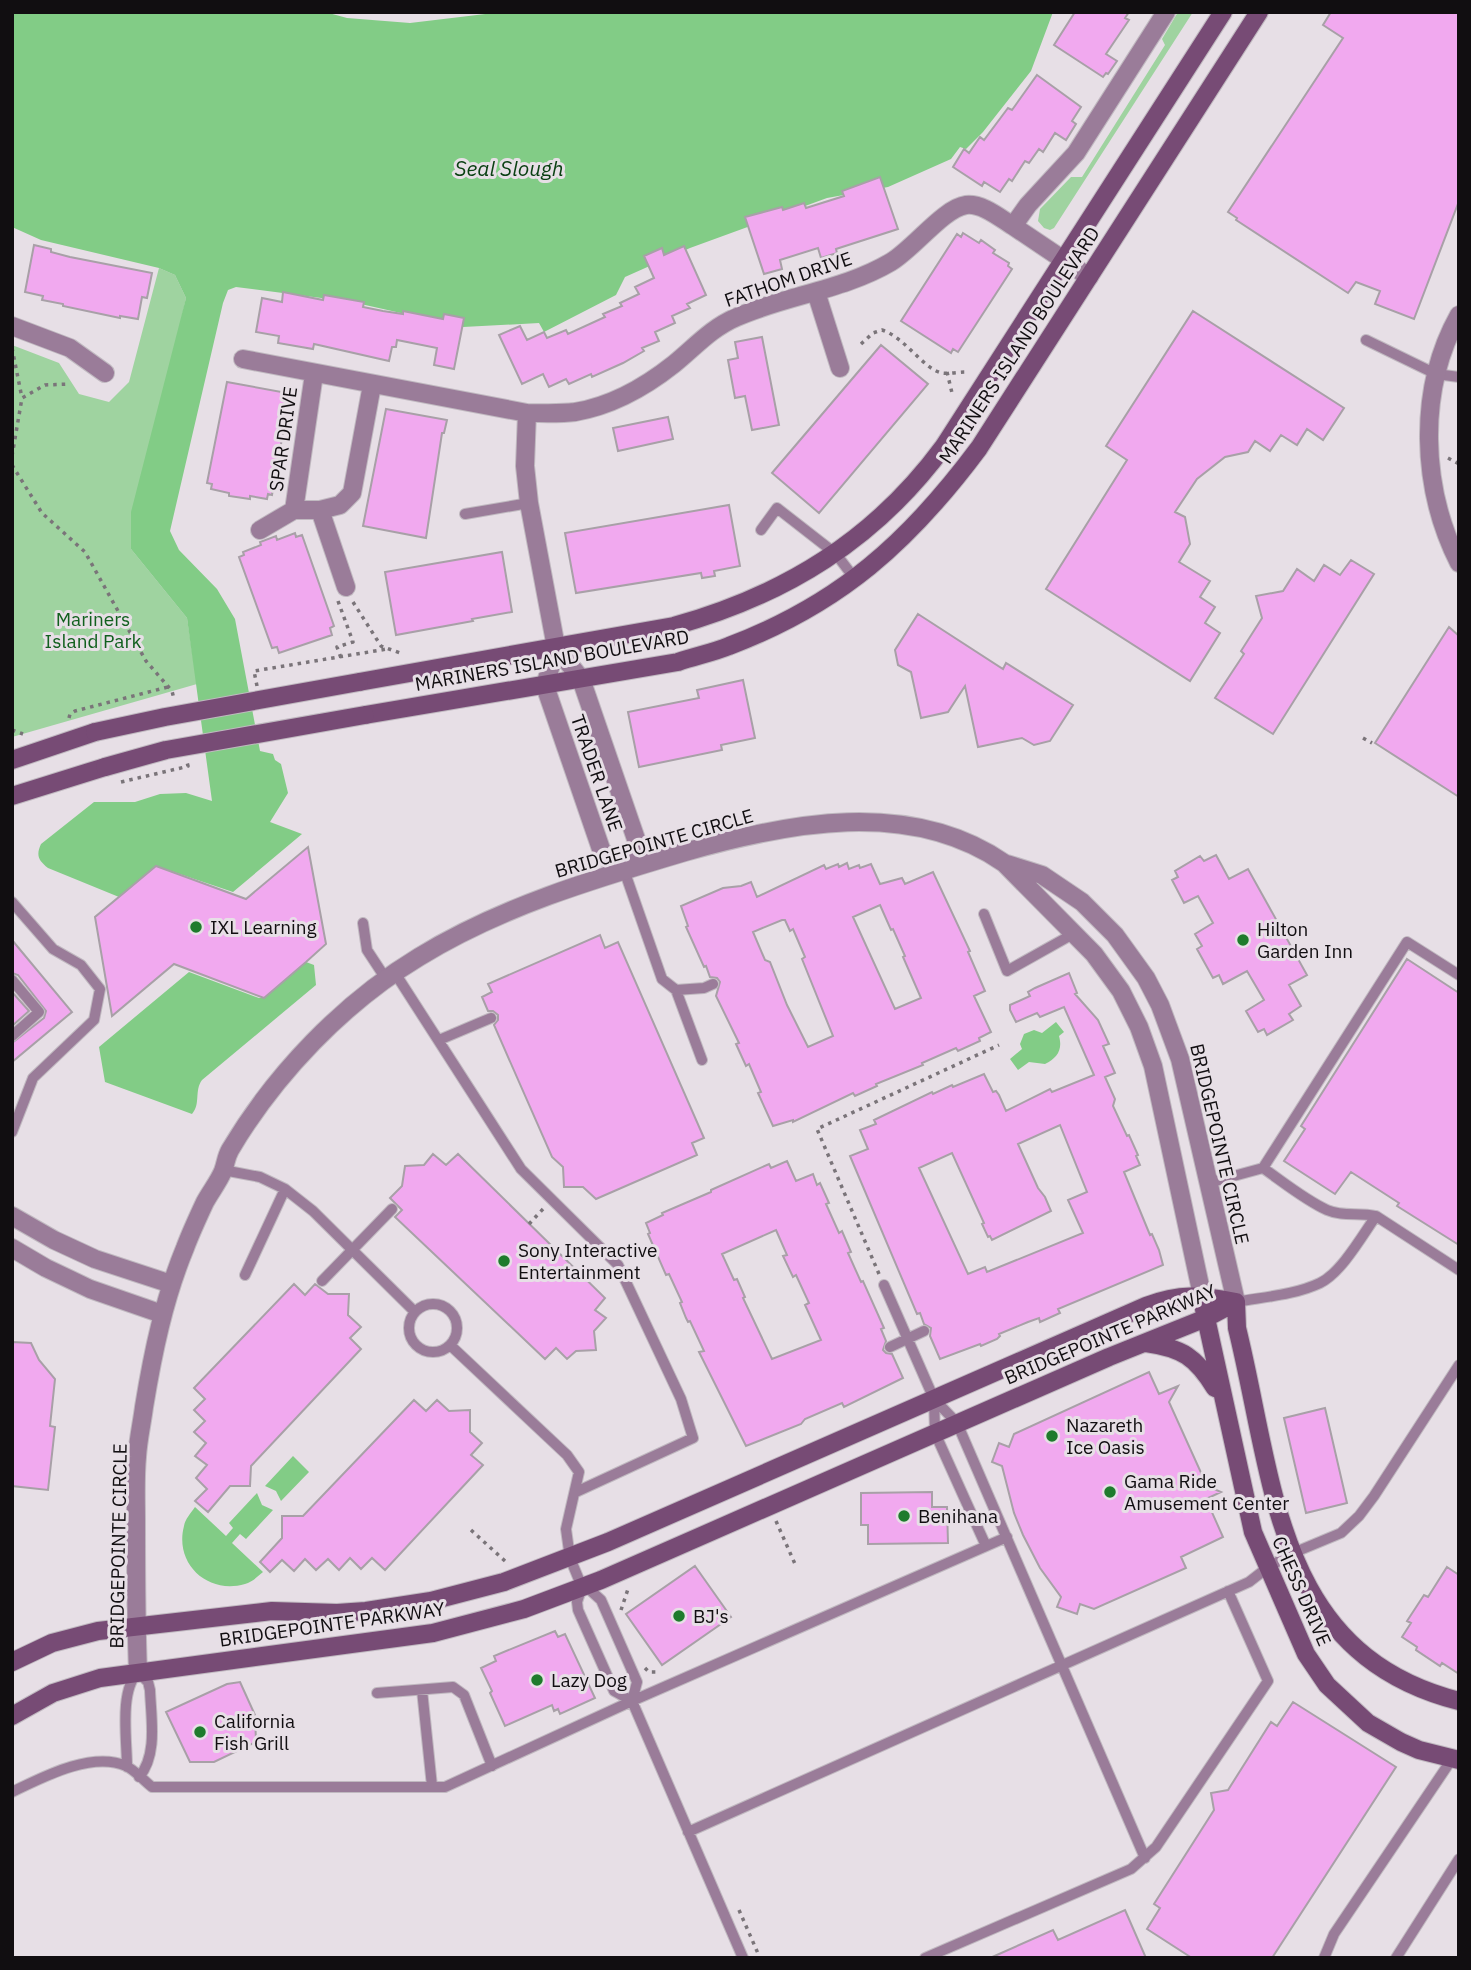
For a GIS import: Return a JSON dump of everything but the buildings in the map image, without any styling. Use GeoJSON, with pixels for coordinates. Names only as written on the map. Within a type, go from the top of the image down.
{"type":"FeatureCollection","features":[{"type":"Feature","properties":{"kind":"main road","name":"MARINERS ISLAND BOULEVARD"},"geometry":{"type":"LineString","coordinates":[[12,760],[95,733],[164,717],[674,626],[716,614],[758,597],[836,554],[900,499],[929,466],[1223,12]]}},
{"type":"Feature","properties":{"kind":"main road","name":"MARINERS ISLAND BOULEVARD"},"geometry":{"type":"LineString","coordinates":[[12,796],[105,766],[166,750],[678,662],[727,647],[779,625],[855,580],[891,549],[950,486],[979,448],[1259,12]]}},
{"type":"Feature","properties":{"kind":"main road","name":"BRIDGEPOINTE PARKWAY"},"geometry":{"type":"LineString","coordinates":[[12,1662],[61,1640],[98,1631],[272,1611],[337,1613],[393,1608],[486,1587],[570,1558],[1146,1306],[1177,1296],[1202,1295],[1236,1302]]}},
{"type":"Feature","properties":{"kind":"main road","name":"BRIDGEPOINTE CIRCLE"},"geometry":{"type":"LineString","coordinates":[[1202,1295],[1206,1318]]}},
{"type":"Feature","properties":{"kind":"main road","name":"BRIDGEPOINTE PARKWAY"},"geometry":{"type":"LineString","coordinates":[[12,1716],[69,1686],[100,1678],[415,1636],[506,1614],[582,1587],[957,1423],[1206,1318],[1236,1302]]}},
{"type":"Feature","properties":{"kind":"main road","name":"CHESS DRIVE"},"geometry":{"type":"LineString","coordinates":[[1236,1302],[1237,1328],[1276,1501],[1293,1553],[1319,1606],[1355,1649],[1401,1681],[1459,1701]]}},
{"type":"Feature","properties":{"kind":"main road","name":"CHESS DRIVE"},"geometry":{"type":"LineString","coordinates":[[1206,1318],[1248,1515],[1267,1568],[1306,1654],[1340,1699],[1368,1724],[1419,1750],[1455,1759]]}},
{"type":"Feature","properties":{"kind":"main road"},"geometry":{"type":"LineString","coordinates":[[1143,1343],[1168,1346],[1185,1352],[1205,1371],[1223,1401]]}},
{"type":"Feature","properties":{"kind":"street"},"geometry":{"type":"LineString","coordinates":[[1013,226],[1076,153],[1166,12]]}},
{"type":"Feature","properties":{"kind":"street","name":"FATHOM DRIVE"},"geometry":{"type":"LineString","coordinates":[[243,359],[527,413],[573,412],[606,405],[655,377],[714,328],[739,316],[855,279],[890,262],[913,246],[954,207],[970,204],[989,211],[1090,277]]}},
{"type":"Feature","properties":{"kind":"street"},"geometry":{"type":"LineString","coordinates":[[816,292],[840,368]]}},
{"type":"Feature","properties":{"kind":"street"},"geometry":{"type":"LineString","coordinates":[[1459,316],[1451,330],[1436,374],[1430,422],[1432,482],[1441,520],[1459,563]]}},
{"type":"Feature","properties":{"kind":"street"},"geometry":{"type":"LineString","coordinates":[[12,326],[69,348],[104,373]]}},
{"type":"Feature","properties":{"kind":"street","name":"SPAR DRIVE"},"geometry":{"type":"LineString","coordinates":[[294,510],[314,374]]}},
{"type":"Feature","properties":{"kind":"street","name":"SPAR DRIVE"},"geometry":{"type":"LineString","coordinates":[[260,530],[294,510],[320,510],[340,505],[352,493],[372,385]]}},
{"type":"Feature","properties":{"kind":"street","name":"TRADER LANE"},"geometry":{"type":"LineString","coordinates":[[527,413],[525,466],[529,503],[556,647],[545,686],[601,849],[610,862],[624,870],[635,856],[636,838],[581,680],[556,647]]}},
{"type":"Feature","properties":{"kind":"street"},"geometry":{"type":"LineString","coordinates":[[320,510],[346,587]]}},
{"type":"Feature","properties":{"kind":"street","name":"BRIDGEPOINTE CIRCLE"},"geometry":{"type":"LineString","coordinates":[[138,1672],[137,1456],[151,1360],[171,1284],[206,1200],[223,1170],[226,1156],[280,1080],[331,1026],[390,976],[471,929],[557,893],[624,870],[745,836],[808,825],[855,822],[890,824],[927,830],[978,848],[1004,863],[1042,875],[1082,902],[1115,935],[1146,978],[1171,1033],[1180,1059],[1236,1302]]}},
{"type":"Feature","properties":{"kind":"street","name":"BRIDGEPOINTE CIRCLE"},"geometry":{"type":"LineString","coordinates":[[1004,863],[1094,954],[1121,991],[1139,1027],[1153,1066],[1202,1295]]}},
{"type":"Feature","properties":{"kind":"street"},"geometry":{"type":"LineString","coordinates":[[1073,934],[1083,929],[1096,933],[1118,956],[1171,1033]]}},
{"type":"Feature","properties":{"kind":"street"},"geometry":{"type":"LineString","coordinates":[[12,1216],[95,1259],[171,1284]]}},
{"type":"Feature","properties":{"kind":"street"},"geometry":{"type":"LineString","coordinates":[[12,1248],[90,1289],[162,1314]]}},
{"type":"Feature","properties":{"kind":"lane"},"geometry":{"type":"LineString","coordinates":[[1366,340],[1436,374],[1459,377]]}},
{"type":"Feature","properties":{"kind":"lane"},"geometry":{"type":"LineString","coordinates":[[465,514],[529,503]]}},
{"type":"Feature","properties":{"kind":"lane"},"geometry":{"type":"LineString","coordinates":[[761,530],[778,508],[836,554],[855,580]]}},
{"type":"Feature","properties":{"kind":"lane"},"geometry":{"type":"LineString","coordinates":[[624,870],[662,979],[676,990],[702,1060]]}},
{"type":"Feature","properties":{"kind":"lane"},"geometry":{"type":"LineString","coordinates":[[12,902],[53,949],[81,965],[100,989],[94,1020],[33,1078],[12,1132]]}},
{"type":"Feature","properties":{"kind":"lane"},"geometry":{"type":"LineString","coordinates":[[984,914],[1007,971],[1073,934]]}},
{"type":"Feature","properties":{"kind":"lane"},"geometry":{"type":"LineString","coordinates":[[363,923],[367,950],[439,1040],[521,1169],[618,1265],[681,1399],[694,1438],[576,1492]]}},
{"type":"Feature","properties":{"kind":"lane"},"geometry":{"type":"LineString","coordinates":[[1208,1183],[1263,1168],[1407,942],[1459,975]]}},
{"type":"Feature","properties":{"kind":"lane"},"geometry":{"type":"LineString","coordinates":[[12,980],[39,1012],[12,1036]]}},
{"type":"Feature","properties":{"kind":"lane"},"geometry":{"type":"LineString","coordinates":[[676,990],[704,988],[713,984]]}},
{"type":"Feature","properties":{"kind":"lane"},"geometry":{"type":"LineString","coordinates":[[439,1040],[491,1018]]}},
{"type":"Feature","properties":{"kind":"lane"},"geometry":{"type":"LineString","coordinates":[[1263,1168],[1328,1210],[1345,1215],[1361,1212],[1376,1216],[1459,1270]]}},
{"type":"Feature","properties":{"kind":"lane"},"geometry":{"type":"LineString","coordinates":[[223,1170],[260,1177],[285,1189],[313,1211],[415,1312]]}},
{"type":"Feature","properties":{"kind":"lane"},"geometry":{"type":"LineString","coordinates":[[246,1275],[285,1189]]}},
{"type":"Feature","properties":{"kind":"lane"},"geometry":{"type":"LineString","coordinates":[[322,1282],[393,1209]]}},
{"type":"Feature","properties":{"kind":"lane"},"geometry":{"type":"LineString","coordinates":[[1236,1302],[1299,1290],[1322,1282],[1342,1263],[1376,1216]]}},
{"type":"Feature","properties":{"kind":"lane"},"geometry":{"type":"LineString","coordinates":[[884,1285],[934,1399],[957,1423],[1145,1858]]}},
{"type":"Feature","properties":{"kind":"lane"},"geometry":{"type":"LineString","coordinates":[[428,1304],[436,1304],[450,1310],[457,1332],[450,1345],[443,1350],[428,1351],[414,1342],[409,1327],[415,1312],[428,1304]]}},
{"type":"Feature","properties":{"kind":"lane"},"geometry":{"type":"LineString","coordinates":[[890,1347],[924,1331]]}},
{"type":"Feature","properties":{"kind":"lane"},"geometry":{"type":"LineString","coordinates":[[450,1345],[567,1455],[579,1472],[566,1529],[570,1558],[582,1587],[577,1602],[579,1610],[614,1690],[632,1701],[743,1958]]}},
{"type":"Feature","properties":{"kind":"lane"},"geometry":{"type":"LineString","coordinates":[[688,1832],[1249,1582],[1293,1553],[1341,1532],[1359,1516],[1374,1496],[1459,1365]]}},
{"type":"Feature","properties":{"kind":"lane"},"geometry":{"type":"LineString","coordinates":[[934,1399],[935,1433],[986,1546]]}},
{"type":"Feature","properties":{"kind":"lane"},"geometry":{"type":"LineString","coordinates":[[12,1792],[49,1773],[98,1761],[127,1767],[152,1787],[445,1787],[632,1701],[1007,1537]]}},
{"type":"Feature","properties":{"kind":"lane"},"geometry":{"type":"LineString","coordinates":[[582,1587],[601,1600],[637,1682],[632,1701]]}},
{"type":"Feature","properties":{"kind":"lane"},"geometry":{"type":"LineString","coordinates":[[925,1958],[1131,1869],[1145,1858],[1170,1827],[1268,1681],[1228,1591]]}},
{"type":"Feature","properties":{"kind":"lane"},"geometry":{"type":"LineString","coordinates":[[127,1767],[127,1694],[132,1678],[138,1672],[148,1682],[150,1689],[151,1756],[147,1769],[139,1777]]}},
{"type":"Feature","properties":{"kind":"lane"},"geometry":{"type":"LineString","coordinates":[[377,1693],[453,1687],[464,1695],[492,1766]]}},
{"type":"Feature","properties":{"kind":"lane"},"geometry":{"type":"LineString","coordinates":[[422,1690],[432,1786]]}},
{"type":"Feature","properties":{"kind":"lane"},"geometry":{"type":"LineString","coordinates":[[1324,1958],[1334,1934],[1455,1759]]}},
{"type":"Feature","properties":{"kind":"lane"},"geometry":{"type":"LineString","coordinates":[[1396,1958],[1458,1863]]}},
{"type":"Feature","properties":{"kind":"path"},"geometry":{"type":"LineString","coordinates":[[861,344],[873,333],[882,330],[893,334],[931,367],[942,373],[965,372]]}},
{"type":"Feature","properties":{"kind":"path"},"geometry":{"type":"LineString","coordinates":[[12,348],[22,398],[12,456]]}},
{"type":"Feature","properties":{"kind":"path"},"geometry":{"type":"LineString","coordinates":[[947,372],[952,393]]}},
{"type":"Feature","properties":{"kind":"path"},"geometry":{"type":"LineString","coordinates":[[22,398],[45,385],[69,384]]}},
{"type":"Feature","properties":{"kind":"path"},"geometry":{"type":"LineString","coordinates":[[1446,458],[1459,464]]}},
{"type":"Feature","properties":{"kind":"path"},"geometry":{"type":"LineString","coordinates":[[12,464],[43,513],[85,552],[146,661],[173,691],[175,703]]}},
{"type":"Feature","properties":{"kind":"path"},"geometry":{"type":"LineString","coordinates":[[346,587],[381,646],[400,653]]}},
{"type":"Feature","properties":{"kind":"path"},"geometry":{"type":"LineString","coordinates":[[69,718],[75,711],[169,687]]}},
{"type":"Feature","properties":{"kind":"path"},"geometry":{"type":"LineString","coordinates":[[12,730],[23,734]]}},
{"type":"Feature","properties":{"kind":"path"},"geometry":{"type":"LineString","coordinates":[[1363,738],[1372,743]]}},
{"type":"Feature","properties":{"kind":"path"},"geometry":{"type":"LineString","coordinates":[[119,783],[188,766],[185,753]]}},
{"type":"Feature","properties":{"kind":"path"},"geometry":{"type":"LineString","coordinates":[[884,1285],[817,1129],[999,1045]]}},
{"type":"Feature","properties":{"kind":"path"},"geometry":{"type":"LineString","coordinates":[[769,1506],[795,1564]]}},
{"type":"Feature","properties":{"kind":"path"},"geometry":{"type":"LineString","coordinates":[[471,1530],[505,1561]]}},
{"type":"Feature","properties":{"kind":"green space"},"geometry":{"type":"Polygon","coordinates":[[[1178,12],[1193,12],[1054,228],[1044,228],[1038,221],[1040,209],[1071,177],[1082,177],[1165,45],[1162,39],[1178,12]]]}},
{"type":"Feature","properties":{"kind":"green space","name":"Mariners Island Park"},"geometry":{"type":"Polygon","coordinates":[[[159,268],[175,275],[186,298],[131,549],[187,618],[197,684],[12,737],[12,345],[59,363],[79,394],[109,402],[129,382],[159,268]]]}},
{"type":"Feature","properties":{"kind":"water","name":"Seal Slough"},"geometry":{"type":"Polygon","coordinates":[[[12,12],[325,12],[347,18],[410,23],[502,12],[1053,12],[1031,71],[983,132],[966,149],[960,147],[951,159],[888,187],[827,198],[690,248],[625,277],[616,295],[544,332],[539,323],[463,327],[352,302],[236,287],[228,290],[170,531],[179,550],[217,589],[235,619],[260,751],[273,754],[275,760],[281,764],[288,793],[270,822],[302,834],[233,892],[156,866],[119,897],[48,868],[38,854],[41,844],[94,802],[135,802],[160,794],[186,793],[212,801],[187,618],[131,549],[131,512],[186,298],[175,275],[159,268],[41,240],[12,227],[12,12]]]}},
{"type":"Feature","properties":{"kind":"water"},"geometry":{"type":"Polygon","coordinates":[[[306,962],[314,965],[316,985],[202,1080],[192,1114],[105,1082],[99,1047],[189,972],[264,998],[306,962]]]}},
{"type":"Feature","properties":{"kind":"water"},"geometry":{"type":"Polygon","coordinates":[[[1056,1022],[1064,1032],[1059,1036],[1060,1045],[1056,1056],[1045,1064],[1029,1062],[1018,1070],[1010,1059],[1022,1049],[1020,1044],[1024,1034],[1034,1030],[1042,1033],[1056,1022]]]}},
{"type":"Feature","properties":{"kind":"water"},"geometry":{"type":"Polygon","coordinates":[[[293,1456],[309,1472],[281,1501],[276,1491],[265,1486],[293,1456]]]}},
{"type":"Feature","properties":{"kind":"water"},"geometry":{"type":"Polygon","coordinates":[[[257,1493],[262,1505],[273,1510],[246,1539],[240,1534],[232,1543],[263,1572],[248,1583],[231,1586],[207,1581],[189,1564],[184,1553],[182,1540],[187,1518],[195,1507],[226,1536],[233,1528],[229,1523],[257,1493]]]}},
{"type":"Feature","properties":{"kind":"place","name":"IXL Learning"},"geometry":{"type":"Point","coordinates":[196,927]}},
{"type":"Feature","properties":{"kind":"place","name":"Hilton Garden Inn"},"geometry":{"type":"Point","coordinates":[1243,940]}},
{"type":"Feature","properties":{"kind":"place","name":"Sony Interactive Entertainment"},"geometry":{"type":"Point","coordinates":[504,1261]}},
{"type":"Feature","properties":{"kind":"place","name":"Nazareth Ice Oasis"},"geometry":{"type":"Point","coordinates":[1052,1436]}},
{"type":"Feature","properties":{"kind":"place","name":"Gama Ride Amusement Center"},"geometry":{"type":"Point","coordinates":[1110,1492]}},
{"type":"Feature","properties":{"kind":"place","name":"Benihana"},"geometry":{"type":"Point","coordinates":[904,1516]}},
{"type":"Feature","properties":{"kind":"place","name":"BJ's"},"geometry":{"type":"Point","coordinates":[679,1616]}},
{"type":"Feature","properties":{"kind":"place","name":"Lazy Dog"},"geometry":{"type":"Point","coordinates":[537,1680]}},
{"type":"Feature","properties":{"kind":"place","name":"California Fish Grill"},"geometry":{"type":"Point","coordinates":[200,1732]}}]}
